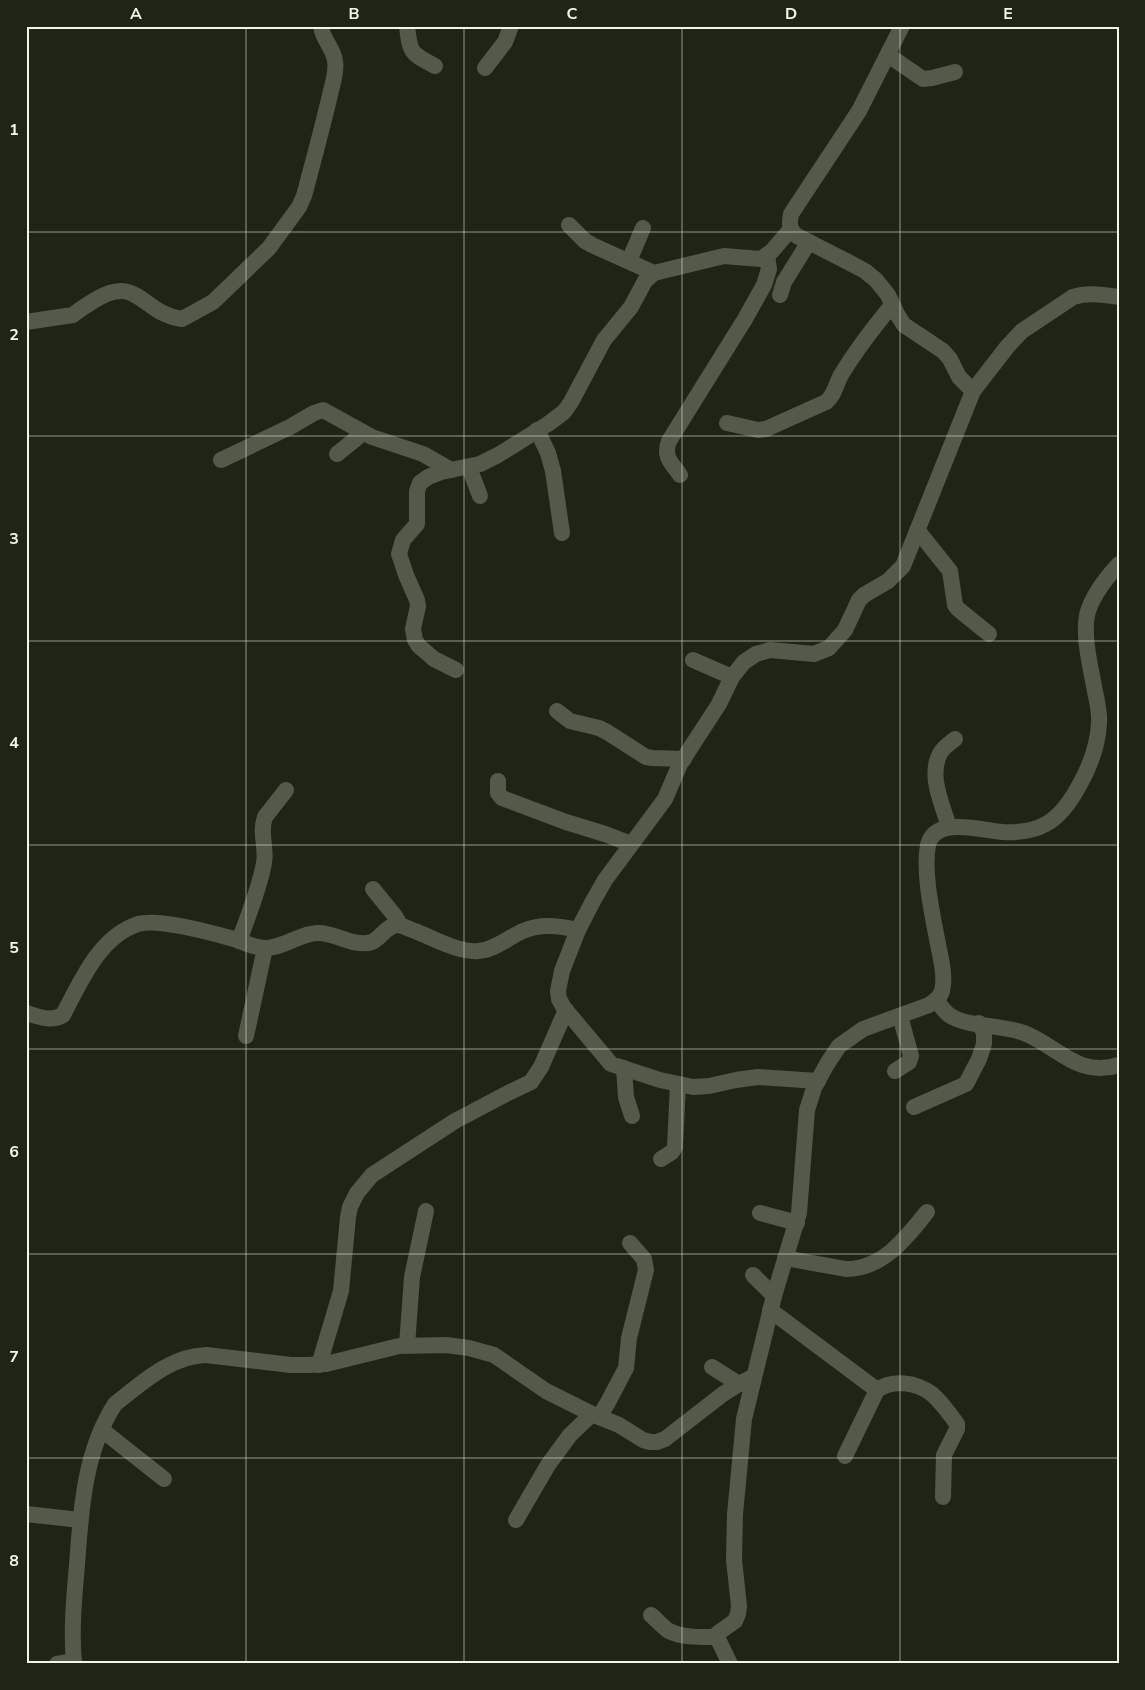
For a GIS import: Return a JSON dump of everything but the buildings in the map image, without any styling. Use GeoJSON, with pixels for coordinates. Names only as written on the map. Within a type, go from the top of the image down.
{"type":"FeatureCollection","features":[{"type":"Feature","properties":{"kind":"street"},"geometry":{"type":"LineString","coordinates":[[26,322],[73,316],[78,310],[107,292],[116,290],[124,290],[134,294],[162,314],[182,319],[213,302],[269,248],[302,202],[326,111],[336,62],[322,33],[321,26]]}},
{"type":"Feature","properties":{"kind":"street"},"geometry":{"type":"LineString","coordinates":[[406,26],[410,47],[414,54],[436,66]]}},
{"type":"Feature","properties":{"kind":"street"},"geometry":{"type":"LineString","coordinates":[[485,68],[505,42],[511,26]]}},
{"type":"Feature","properties":{"kind":"street"},"geometry":{"type":"LineString","coordinates":[[456,670],[434,659],[420,646],[416,640],[413,628],[418,606],[417,600],[399,554],[403,540],[417,524],[417,491],[420,483],[428,477],[480,464],[498,455],[559,416],[568,407],[604,340],[631,307],[645,281],[654,273],[724,256],[761,259],[766,255],[790,230],[791,214],[858,111],[902,26]]}},
{"type":"Feature","properties":{"kind":"street"},"geometry":{"type":"LineString","coordinates":[[888,55],[923,79],[954,72]]}},
{"type":"Feature","properties":{"kind":"street"},"geometry":{"type":"LineString","coordinates":[[570,225],[585,241],[654,273]]}},
{"type":"Feature","properties":{"kind":"street"},"geometry":{"type":"LineString","coordinates":[[629,262],[643,228]]}},
{"type":"Feature","properties":{"kind":"street"},"geometry":{"type":"LineString","coordinates":[[790,230],[797,236],[865,271],[882,286],[904,325],[943,351],[950,359],[959,377],[973,391]]}},
{"type":"Feature","properties":{"kind":"street"},"geometry":{"type":"LineString","coordinates":[[780,294],[784,282],[809,242]]}},
{"type":"Feature","properties":{"kind":"street"},"geometry":{"type":"LineString","coordinates":[[680,475],[667,456],[666,452],[669,442],[746,319],[764,285],[770,269],[766,255]]}},
{"type":"Feature","properties":{"kind":"street"},"geometry":{"type":"LineString","coordinates":[[818,1081],[758,1078],[693,1087],[660,1080],[611,1064],[605,1059],[559,999],[558,990],[562,972],[578,930],[605,880],[665,799],[673,778],[720,704],[732,677],[744,662],[756,654],[770,650],[814,654],[829,648],[844,630],[858,600],[888,581],[903,566],[973,391],[1002,354],[1022,331],[1073,298],[1082,294],[1119,297]]}},
{"type":"Feature","properties":{"kind":"street"},"geometry":{"type":"LineString","coordinates":[[727,423],[758,430],[766,429],[826,402],[831,398],[842,375],[873,328],[892,305]]}},
{"type":"Feature","properties":{"kind":"street"},"geometry":{"type":"LineString","coordinates":[[221,460],[319,411],[328,412],[363,433],[423,454],[451,470]]}},
{"type":"Feature","properties":{"kind":"street"},"geometry":{"type":"LineString","coordinates":[[537,430],[548,453],[553,471],[562,533]]}},
{"type":"Feature","properties":{"kind":"street"},"geometry":{"type":"LineString","coordinates":[[337,454],[363,433]]}},
{"type":"Feature","properties":{"kind":"street"},"geometry":{"type":"LineString","coordinates":[[468,467],[480,496]]}},
{"type":"Feature","properties":{"kind":"street"},"geometry":{"type":"LineString","coordinates":[[918,531],[950,571],[955,605],[962,613],[989,634]]}},
{"type":"Feature","properties":{"kind":"street"},"geometry":{"type":"LineString","coordinates":[[730,1664],[717,1637],[718,1632],[735,1621],[739,1606],[734,1560],[735,1514],[746,1380],[797,1223],[807,1110],[818,1081],[839,1046],[863,1029],[929,1005],[941,994],[944,982],[931,909],[927,860],[928,844],[932,834],[940,829],[949,828],[981,828],[1000,832],[1019,832],[1036,829],[1063,811],[1080,784],[1094,753],[1099,721],[1087,640],[1087,615],[1094,597],[1104,581],[1119,564]]}},
{"type":"Feature","properties":{"kind":"street"},"geometry":{"type":"LineString","coordinates":[[693,660],[732,677]]}},
{"type":"Feature","properties":{"kind":"street"},"geometry":{"type":"LineString","coordinates":[[557,711],[570,721],[607,732],[646,756],[652,758],[684,759]]}},
{"type":"Feature","properties":{"kind":"street"},"geometry":{"type":"LineString","coordinates":[[949,828],[936,780],[936,771],[940,752],[955,739]]}},
{"type":"Feature","properties":{"kind":"street"},"geometry":{"type":"LineString","coordinates":[[498,781],[498,793],[502,798],[631,844]]}},
{"type":"Feature","properties":{"kind":"street"},"geometry":{"type":"LineString","coordinates":[[239,941],[264,861],[263,822],[286,790]]}},
{"type":"Feature","properties":{"kind":"street"},"geometry":{"type":"LineString","coordinates":[[373,889],[400,925],[471,952],[488,949],[523,930],[539,926],[553,925],[578,930]]}},
{"type":"Feature","properties":{"kind":"street"},"geometry":{"type":"LineString","coordinates":[[26,1013],[56,1019],[63,1015],[101,950],[113,938],[136,925],[147,922],[220,935],[265,948],[316,933],[328,934],[356,943],[373,941],[388,929],[400,925]]}},
{"type":"Feature","properties":{"kind":"street"},"geometry":{"type":"LineString","coordinates":[[246,1036],[265,948]]}},
{"type":"Feature","properties":{"kind":"street"},"geometry":{"type":"LineString","coordinates":[[936,1000],[945,1012],[951,1016],[979,1024],[1025,1033],[1072,1062],[1097,1068],[1109,1068],[1119,1065]]}},
{"type":"Feature","properties":{"kind":"street"},"geometry":{"type":"LineString","coordinates":[[319,1364],[341,1291],[348,1217],[350,1207],[357,1192],[364,1182],[389,1163],[462,1117],[531,1082],[541,1067],[566,1010]]}},
{"type":"Feature","properties":{"kind":"street"},"geometry":{"type":"LineString","coordinates":[[895,1071],[909,1062],[911,1056],[900,1016]]}},
{"type":"Feature","properties":{"kind":"street"},"geometry":{"type":"LineString","coordinates":[[914,1107],[966,1084],[984,1044],[984,1033],[979,1024]]}},
{"type":"Feature","properties":{"kind":"street"},"geometry":{"type":"LineString","coordinates":[[624,1068],[626,1097],[632,1116]]}},
{"type":"Feature","properties":{"kind":"street"},"geometry":{"type":"LineString","coordinates":[[661,1159],[672,1152],[675,1147],[678,1084]]}},
{"type":"Feature","properties":{"kind":"street"},"geometry":{"type":"LineString","coordinates":[[408,1345],[412,1277],[426,1211]]}},
{"type":"Feature","properties":{"kind":"street"},"geometry":{"type":"LineString","coordinates":[[785,1258],[846,1269],[856,1269],[891,1252],[903,1242],[927,1212]]}},
{"type":"Feature","properties":{"kind":"street"},"geometry":{"type":"LineString","coordinates":[[760,1213],[797,1223]]}},
{"type":"Feature","properties":{"kind":"street"},"geometry":{"type":"LineString","coordinates":[[516,1520],[548,1465],[570,1435],[595,1415],[611,1398],[626,1368],[629,1338],[646,1270],[644,1258],[630,1243]]}},
{"type":"Feature","properties":{"kind":"street"},"geometry":{"type":"LineString","coordinates":[[753,1275],[772,1303],[877,1390]]}},
{"type":"Feature","properties":{"kind":"street"},"geometry":{"type":"LineString","coordinates":[[57,1664],[74,1662],[72,1630],[80,1520],[85,1480],[94,1449],[114,1404],[168,1364],[193,1355],[206,1355],[291,1366],[319,1364],[408,1345],[446,1344],[494,1355],[546,1391],[619,1425],[643,1440],[650,1442],[665,1439],[746,1380]]}},
{"type":"Feature","properties":{"kind":"street"},"geometry":{"type":"LineString","coordinates":[[712,1367],[746,1380]]}},
{"type":"Feature","properties":{"kind":"street"},"geometry":{"type":"LineString","coordinates":[[845,1456],[877,1390],[881,1387],[900,1382],[922,1389],[932,1394],[957,1424],[957,1429],[944,1454],[943,1496]]}},
{"type":"Feature","properties":{"kind":"street"},"geometry":{"type":"LineString","coordinates":[[102,1430],[164,1479]]}},
{"type":"Feature","properties":{"kind":"street"},"geometry":{"type":"LineString","coordinates":[[26,1514],[80,1520]]}},
{"type":"Feature","properties":{"kind":"street"},"geometry":{"type":"LineString","coordinates":[[651,1615],[669,1630],[680,1634],[717,1637]]}}]}
